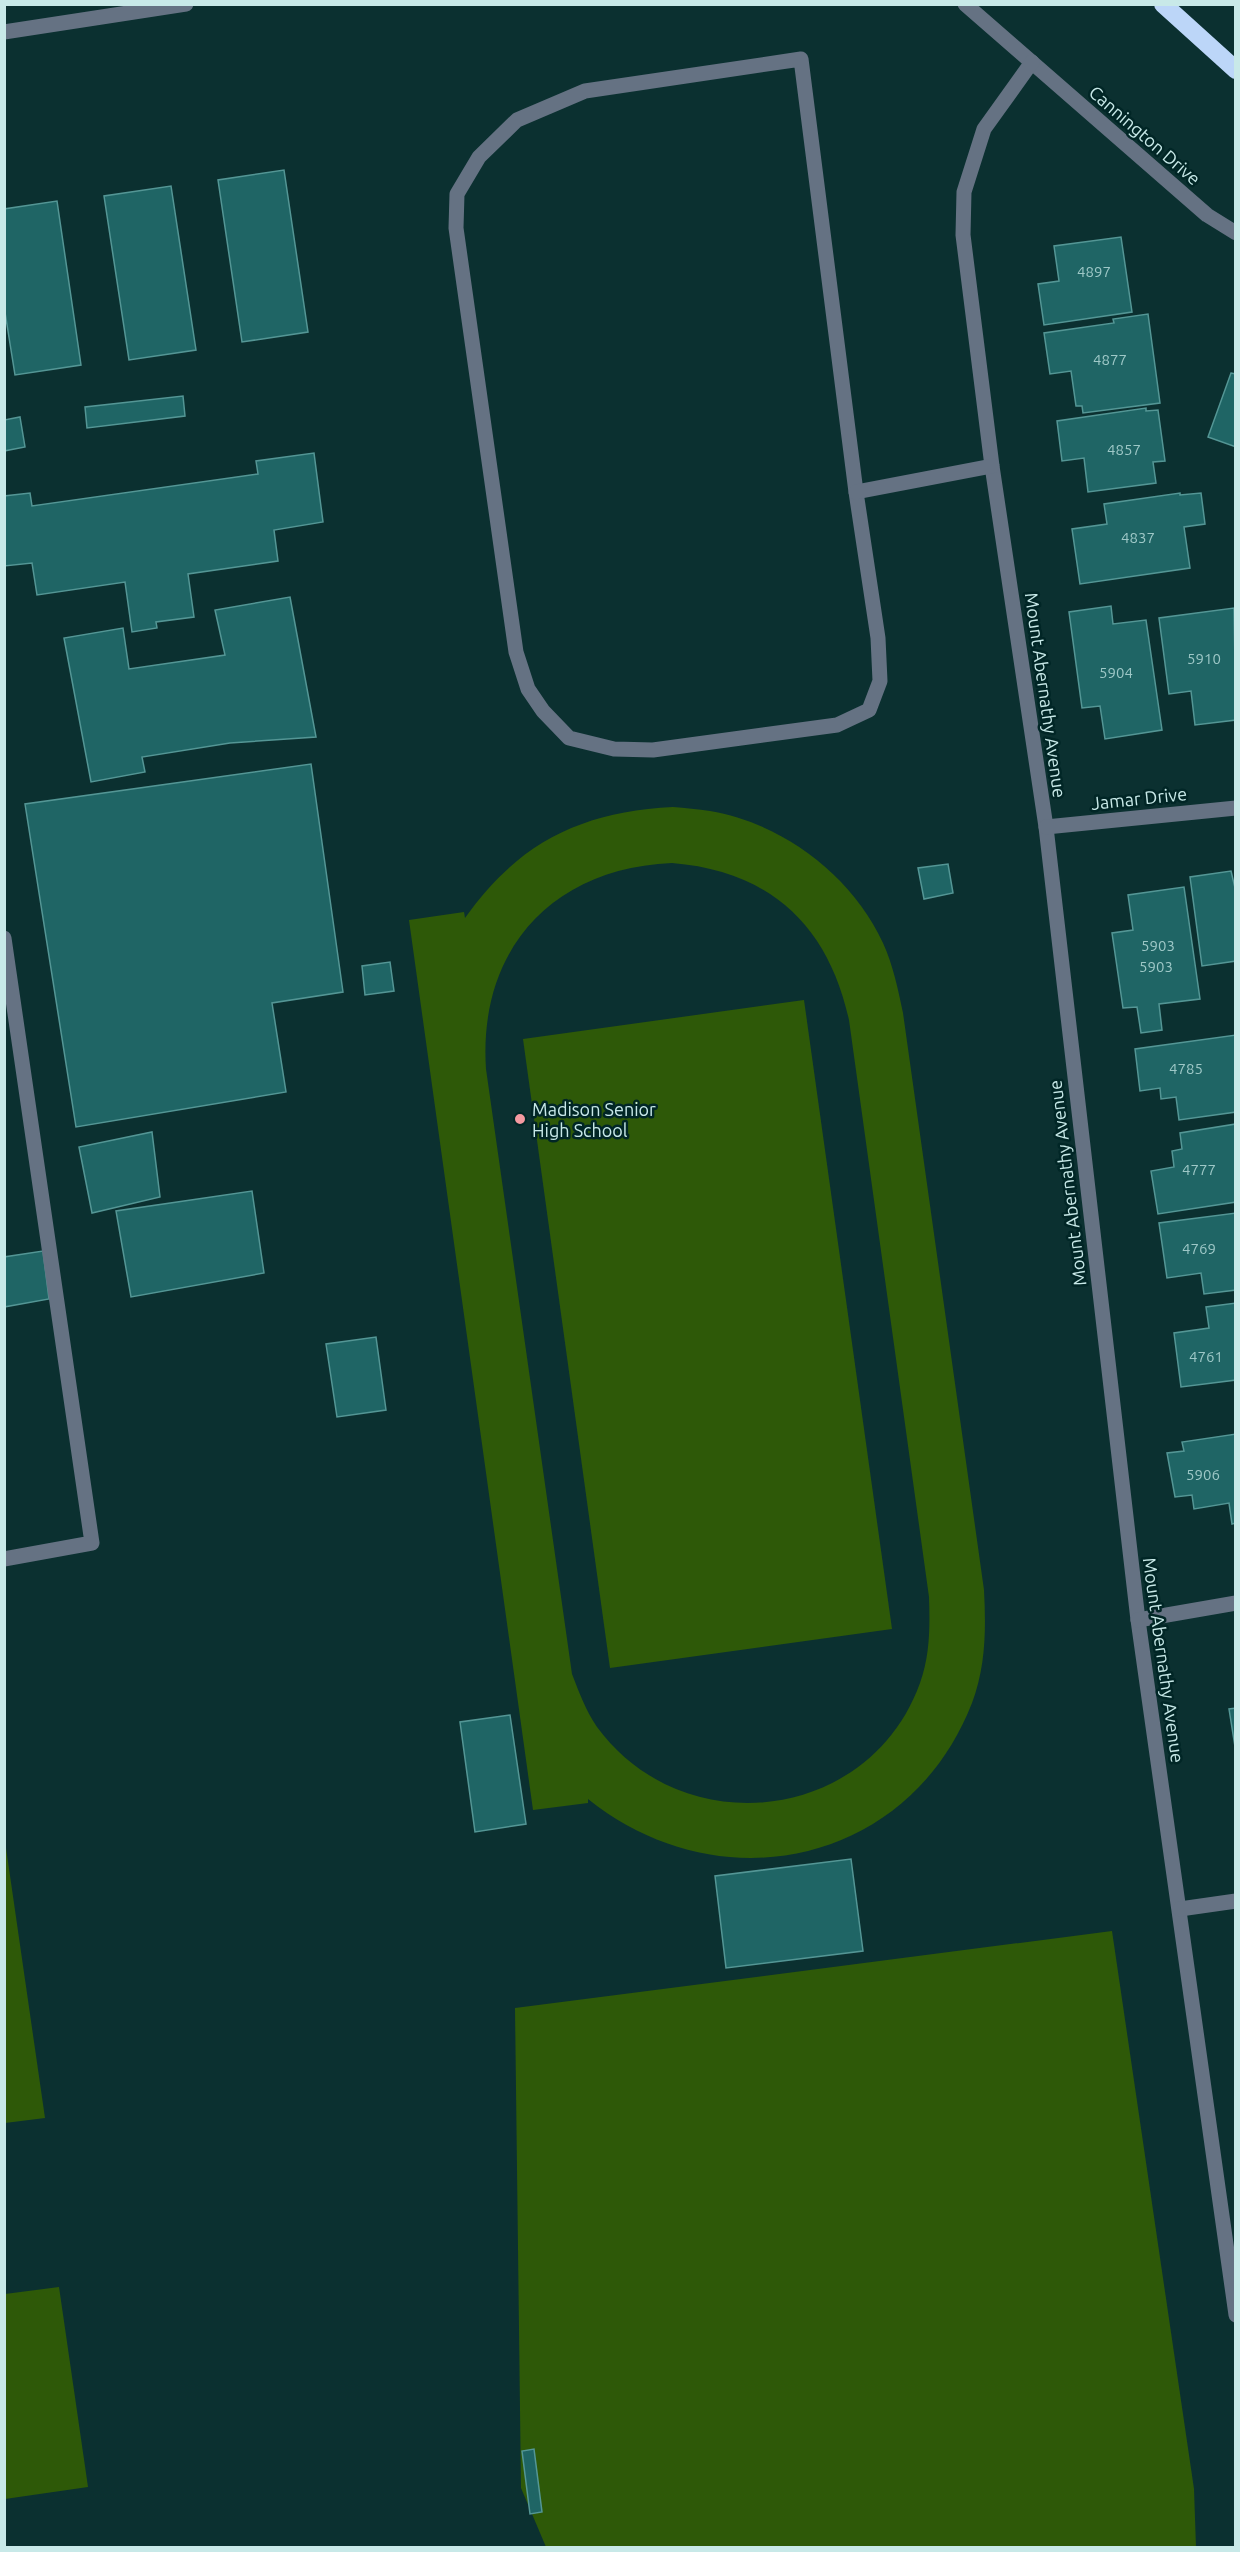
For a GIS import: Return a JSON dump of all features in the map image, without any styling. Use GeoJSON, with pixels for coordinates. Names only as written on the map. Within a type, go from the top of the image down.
{"type":"FeatureCollection","features":[{"type":"Feature","properties":{"kind":"highway"},"geometry":{"type":"LineString","coordinates":[[1164,4],[1236,70]]}},
{"type":"Feature","properties":{"kind":"street"},"geometry":{"type":"LineString","coordinates":[[4,32],[186,4]]}},
{"type":"Feature","properties":{"kind":"street","name":"Cannington Drive"},"geometry":{"type":"LineString","coordinates":[[965,4],[1207,215],[1236,233]]}},
{"type":"Feature","properties":{"kind":"street"},"geometry":{"type":"LineString","coordinates":[[801,59],[856,492],[878,638],[880,681],[868,710],[837,725],[653,750],[614,749],[569,738],[543,711],[528,689],[516,652],[456,228],[457,194],[479,157],[517,120],[585,91],[801,59]]}},
{"type":"Feature","properties":{"kind":"street","name":"Mount Abernathy Avenue"},"geometry":{"type":"LineString","coordinates":[[1032,62],[984,129],[964,192],[963,234],[992,466],[1046,827],[1138,1620],[1236,2315]]}},
{"type":"Feature","properties":{"kind":"street"},"geometry":{"type":"LineString","coordinates":[[856,492],[992,466]]}},
{"type":"Feature","properties":{"kind":"street","name":"Jamar Drive"},"geometry":{"type":"LineString","coordinates":[[1046,827],[1236,807]]}},
{"type":"Feature","properties":{"kind":"street"},"geometry":{"type":"LineString","coordinates":[[4,938],[92,1543],[4,1559]]}},
{"type":"Feature","properties":{"kind":"street"},"geometry":{"type":"LineString","coordinates":[[1138,1620],[1236,1603]]}},
{"type":"Feature","properties":{"kind":"street"},"geometry":{"type":"LineString","coordinates":[[1180,1909],[1236,1901]]}},
{"type":"Feature","properties":{"kind":"green space"},"geometry":{"type":"Polygon","coordinates":[[[673,807],[737,817],[788,840],[812,856],[853,895],[870,918],[890,960],[903,1013],[984,1590],[985,1633],[982,1661],[972,1703],[943,1758],[904,1801],[858,1833],[806,1852],[751,1858],[695,1852],[640,1832],[588,1799],[588,1803],[533,1810],[409,920],[464,912],[465,918],[507,869],[530,851],[581,824],[640,810],[673,807]],[[672,863],[629,868],[591,881],[558,899],[531,923],[510,953],[495,987],[487,1026],[486,1069],[572,1674],[586,1708],[597,1727],[634,1765],[677,1789],[724,1802],[772,1801],[819,1789],[861,1765],[895,1730],[920,1683],[926,1662],[929,1641],[929,1597],[849,1020],[839,986],[826,957],[810,931],[789,909],[766,891],[738,878],[707,868],[672,863]]]}},
{"type":"Feature","properties":{"kind":"green space"},"geometry":{"type":"Polygon","coordinates":[[[804,1000],[892,1629],[610,1668],[523,1039],[804,1000]]]}},
{"type":"Feature","properties":{"kind":"green space"},"geometry":{"type":"Polygon","coordinates":[[[5,1841],[45,2118],[4,2123],[5,1841]]]}},
{"type":"Feature","properties":{"kind":"green space"},"geometry":{"type":"Polygon","coordinates":[[[1112,1931],[1194,2489],[1196,2547],[546,2547],[521,2488],[515,2008],[1112,1931]]]}},
{"type":"Feature","properties":{"kind":"green space"},"geometry":{"type":"Polygon","coordinates":[[[59,2287],[88,2487],[5,2499],[5,2294],[59,2287]]]}},
{"type":"Feature","properties":{"kind":"building"},"geometry":{"type":"Polygon","coordinates":[[[284,170],[308,332],[242,342],[218,180],[284,170]]]}},
{"type":"Feature","properties":{"kind":"building"},"geometry":{"type":"Polygon","coordinates":[[[171,186],[196,350],[129,360],[104,196],[171,186]]]}},
{"type":"Feature","properties":{"kind":"building"},"geometry":{"type":"Polygon","coordinates":[[[57,201],[81,365],[15,375],[4,306],[4,209],[57,201]]]}},
{"type":"Feature","properties":{"kind":"building"},"geometry":{"type":"Polygon","coordinates":[[[1121,237],[1132,312],[1044,325],[1038,284],[1059,281],[1054,246],[1121,237]]]}},
{"type":"Feature","properties":{"kind":"building"},"geometry":{"type":"Polygon","coordinates":[[[1148,314],[1160,403],[1083,413],[1082,406],[1076,406],[1071,371],[1050,374],[1044,333],[1114,323],[1113,319],[1148,314]]]}},
{"type":"Feature","properties":{"kind":"building"},"geometry":{"type":"Polygon","coordinates":[[[1231,373],[1236,374],[1236,447],[1208,437],[1231,373]]]}},
{"type":"Feature","properties":{"kind":"building"},"geometry":{"type":"Polygon","coordinates":[[[183,396],[185,416],[87,428],[85,407],[183,396]]]}},
{"type":"Feature","properties":{"kind":"building"},"geometry":{"type":"Polygon","coordinates":[[[1146,408],[1146,411],[1158,410],[1165,461],[1153,462],[1156,483],[1088,492],[1084,458],[1062,461],[1057,421],[1146,408]]]}},
{"type":"Feature","properties":{"kind":"building"},"geometry":{"type":"Polygon","coordinates":[[[20,417],[25,447],[4,451],[4,420],[20,417]]]}},
{"type":"Feature","properties":{"kind":"building"},"geometry":{"type":"Polygon","coordinates":[[[314,453],[323,522],[274,530],[278,561],[188,574],[194,617],[156,622],[157,628],[132,632],[125,582],[37,595],[32,563],[4,566],[4,496],[30,493],[32,506],[258,474],[256,461],[314,453]]]}},
{"type":"Feature","properties":{"kind":"building"},"geometry":{"type":"Polygon","coordinates":[[[1180,493],[1180,495],[1201,493],[1205,524],[1184,527],[1190,568],[1080,584],[1072,529],[1107,524],[1104,504],[1180,493]]]}},
{"type":"Feature","properties":{"kind":"building"},"geometry":{"type":"Polygon","coordinates":[[[290,597],[316,737],[230,743],[142,757],[145,772],[91,782],[64,638],[123,628],[129,669],[225,655],[215,610],[290,597]]]}},
{"type":"Feature","properties":{"kind":"building"},"geometry":{"type":"Polygon","coordinates":[[[1111,606],[1113,624],[1146,620],[1162,730],[1105,739],[1100,706],[1082,708],[1069,612],[1111,606]]]}},
{"type":"Feature","properties":{"kind":"building"},"geometry":{"type":"Polygon","coordinates":[[[1234,608],[1236,720],[1195,725],[1191,691],[1169,694],[1159,618],[1234,608]]]}},
{"type":"Feature","properties":{"kind":"building"},"geometry":{"type":"Polygon","coordinates":[[[311,764],[343,992],[272,1003],[286,1092],[76,1127],[25,804],[311,764]]]}},
{"type":"Feature","properties":{"kind":"building"},"geometry":{"type":"Polygon","coordinates":[[[948,864],[953,893],[924,899],[918,868],[948,864]]]}},
{"type":"Feature","properties":{"kind":"building"},"geometry":{"type":"Polygon","coordinates":[[[1231,871],[1236,892],[1236,961],[1202,966],[1190,877],[1231,871]]]}},
{"type":"Feature","properties":{"kind":"building"},"geometry":{"type":"Polygon","coordinates":[[[1184,887],[1200,999],[1159,1004],[1162,1030],[1141,1033],[1137,1007],[1123,1008],[1112,933],[1133,930],[1128,895],[1184,887]]]}},
{"type":"Feature","properties":{"kind":"building"},"geometry":{"type":"Polygon","coordinates":[[[390,962],[394,991],[365,995],[362,966],[390,962]]]}},
{"type":"Feature","properties":{"kind":"building"},"geometry":{"type":"Polygon","coordinates":[[[1236,1035],[1236,1112],[1179,1120],[1176,1097],[1161,1099],[1160,1088],[1140,1091],[1135,1049],[1236,1035]]]}},
{"type":"Feature","properties":{"kind":"building"},"geometry":{"type":"Polygon","coordinates":[[[1236,1124],[1236,1202],[1158,1214],[1151,1171],[1174,1167],[1172,1151],[1182,1149],[1180,1133],[1236,1124]]]}},
{"type":"Feature","properties":{"kind":"building"},"geometry":{"type":"Polygon","coordinates":[[[152,1132],[160,1197],[92,1213],[79,1147],[152,1132]]]}},
{"type":"Feature","properties":{"kind":"building"},"geometry":{"type":"Polygon","coordinates":[[[252,1191],[264,1273],[131,1297],[116,1211],[252,1191]]]}},
{"type":"Feature","properties":{"kind":"building"},"geometry":{"type":"Polygon","coordinates":[[[1236,1213],[1236,1290],[1204,1294],[1201,1273],[1167,1278],[1159,1223],[1236,1213]]]}},
{"type":"Feature","properties":{"kind":"building"},"geometry":{"type":"Polygon","coordinates":[[[43,1251],[49,1299],[4,1307],[4,1257],[43,1251]]]}},
{"type":"Feature","properties":{"kind":"building"},"geometry":{"type":"Polygon","coordinates":[[[1236,1303],[1236,1380],[1181,1387],[1174,1333],[1209,1328],[1206,1307],[1236,1303]]]}},
{"type":"Feature","properties":{"kind":"building"},"geometry":{"type":"Polygon","coordinates":[[[376,1337],[386,1410],[337,1417],[326,1344],[376,1337]]]}},
{"type":"Feature","properties":{"kind":"building"},"geometry":{"type":"Polygon","coordinates":[[[1236,1434],[1236,1523],[1232,1524],[1229,1503],[1194,1509],[1192,1495],[1175,1497],[1167,1453],[1184,1451],[1182,1442],[1236,1434]]]}},
{"type":"Feature","properties":{"kind":"building"},"geometry":{"type":"Polygon","coordinates":[[[1236,1708],[1236,1753],[1229,1709],[1236,1708]]]}},
{"type":"Feature","properties":{"kind":"building"},"geometry":{"type":"Polygon","coordinates":[[[510,1715],[526,1824],[475,1832],[460,1722],[510,1715]]]}},
{"type":"Feature","properties":{"kind":"building"},"geometry":{"type":"Polygon","coordinates":[[[851,1859],[863,1951],[726,1968],[715,1876],[851,1859]]]}},
{"type":"Feature","properties":{"kind":"building"},"geometry":{"type":"Polygon","coordinates":[[[534,2449],[542,2512],[530,2514],[522,2451],[534,2449]]]}},
{"type":"Feature","properties":{"kind":"place","name":"Madison Senior High School"},"geometry":{"type":"Point","coordinates":[520,1119]}}]}
